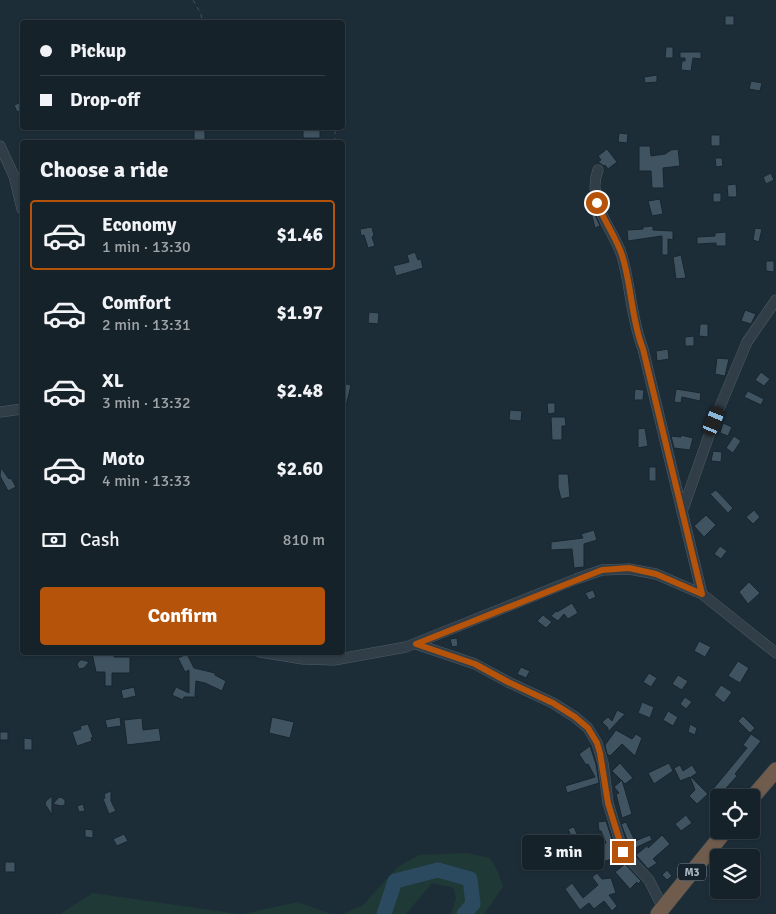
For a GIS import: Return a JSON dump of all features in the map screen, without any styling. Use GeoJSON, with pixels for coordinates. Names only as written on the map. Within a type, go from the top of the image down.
{"type":"FeatureCollection","features":[{"type":"Feature","properties":{"kind":"highway"},"geometry":{"type":"LineString","coordinates":[[760,789],[776,770]]}},
{"type":"Feature","properties":{"kind":"highway","name":"M3"},"geometry":{"type":"LineString","coordinates":[[660,911],[719,839]]}},
{"type":"Feature","properties":{"kind":"street"},"geometry":{"type":"LineString","coordinates":[[0,146],[14,176],[20,200]]}},
{"type":"Feature","properties":{"kind":"street"},"geometry":{"type":"LineString","coordinates":[[598,170],[594,180],[597,203],[621,253],[624,264],[637,333],[643,349],[702,594]]}},
{"type":"Feature","properties":{"kind":"street"},"geometry":{"type":"LineString","coordinates":[[682,513],[714,421],[747,342],[776,300]]}},
{"type":"Feature","properties":{"kind":"street"},"geometry":{"type":"LineString","coordinates":[[0,412],[20,409]]}},
{"type":"Feature","properties":{"kind":"street"},"geometry":{"type":"LineString","coordinates":[[276,655],[303,660],[334,660],[406,648],[602,570],[629,568],[656,574],[702,594],[776,653]]}},
{"type":"Feature","properties":{"kind":"street"},"geometry":{"type":"LineString","coordinates":[[416,644],[475,664],[553,703],[588,728],[597,743],[603,763],[608,803],[623,852],[648,880],[660,911]]}},
{"type":"Feature","properties":{"kind":"path"},"geometry":{"type":"LineString","coordinates":[[192,0],[201,14],[202,20]]}},
{"type":"Feature","properties":{"kind":"green space"},"geometry":{"type":"Polygon","coordinates":[[[467,853],[490,858],[498,872],[503,887],[484,914],[451,914],[456,899],[454,888],[432,883],[406,914],[343,914],[363,905],[398,867],[419,855],[467,853]]]}},
{"type":"Feature","properties":{"kind":"green space"},"geometry":{"type":"Polygon","coordinates":[[[93,893],[238,914],[60,914],[93,893]]]}},
{"type":"Feature","properties":{"kind":"green space"},"geometry":{"type":"Polygon","coordinates":[[[298,902],[331,914],[243,914],[298,902]]]}},
{"type":"Feature","properties":{"kind":"building"},"geometry":{"type":"Polygon","coordinates":[[[725,16],[734,16],[734,25],[725,25],[725,16]]]}},
{"type":"Feature","properties":{"kind":"building"},"geometry":{"type":"Polygon","coordinates":[[[666,47],[673,47],[673,58],[665,58],[666,47]]]}},
{"type":"Feature","properties":{"kind":"building"},"geometry":{"type":"Polygon","coordinates":[[[680,52],[701,52],[701,59],[693,58],[691,71],[681,70],[682,61],[685,61],[685,58],[680,58],[680,52]]]}},
{"type":"Feature","properties":{"kind":"building"},"geometry":{"type":"Polygon","coordinates":[[[657,75],[657,82],[645,83],[644,77],[657,75]]]}},
{"type":"Feature","properties":{"kind":"building"},"geometry":{"type":"Polygon","coordinates":[[[751,81],[762,83],[760,91],[749,89],[751,81]]]}},
{"type":"Feature","properties":{"kind":"building"},"geometry":{"type":"Polygon","coordinates":[[[20,103],[20,111],[17,112],[14,105],[20,103]]]}},
{"type":"Feature","properties":{"kind":"building"},"geometry":{"type":"Polygon","coordinates":[[[194,130],[205,130],[205,140],[194,140],[194,130]]]}},
{"type":"Feature","properties":{"kind":"building"},"geometry":{"type":"Polygon","coordinates":[[[303,130],[320,130],[320,138],[303,138],[303,130]]]}},
{"type":"Feature","properties":{"kind":"building"},"geometry":{"type":"Polygon","coordinates":[[[619,133],[628,134],[627,143],[618,142],[619,133]]]}},
{"type":"Feature","properties":{"kind":"building"},"geometry":{"type":"Polygon","coordinates":[[[711,135],[720,135],[720,146],[711,146],[711,135]]]}},
{"type":"Feature","properties":{"kind":"building"},"geometry":{"type":"Polygon","coordinates":[[[639,146],[650,146],[651,156],[665,154],[671,150],[678,149],[680,166],[663,168],[664,188],[652,188],[651,171],[639,171],[639,146]]]}},
{"type":"Feature","properties":{"kind":"building"},"geometry":{"type":"Polygon","coordinates":[[[607,149],[617,162],[608,169],[605,165],[598,162],[601,160],[598,156],[607,149]]]}},
{"type":"Feature","properties":{"kind":"building"},"geometry":{"type":"Polygon","coordinates":[[[715,158],[722,158],[723,166],[716,167],[715,158]]]}},
{"type":"Feature","properties":{"kind":"building"},"geometry":{"type":"Polygon","coordinates":[[[771,173],[774,180],[766,184],[763,177],[771,173]]]}},
{"type":"Feature","properties":{"kind":"building"},"geometry":{"type":"Polygon","coordinates":[[[736,184],[737,197],[728,197],[727,185],[736,184]]]}},
{"type":"Feature","properties":{"kind":"building"},"geometry":{"type":"Polygon","coordinates":[[[713,193],[721,193],[721,202],[713,202],[713,193]]]}},
{"type":"Feature","properties":{"kind":"building"},"geometry":{"type":"Polygon","coordinates":[[[660,199],[663,214],[652,216],[648,201],[660,199]]]}},
{"type":"Feature","properties":{"kind":"building"},"geometry":{"type":"Polygon","coordinates":[[[590,208],[592,208],[600,226],[595,228],[590,208]]]}},
{"type":"Feature","properties":{"kind":"building"},"geometry":{"type":"Polygon","coordinates":[[[653,226],[653,230],[673,231],[673,240],[668,239],[668,255],[662,255],[662,236],[628,241],[627,230],[653,226]]]}},
{"type":"Feature","properties":{"kind":"building"},"geometry":{"type":"Polygon","coordinates":[[[372,227],[374,236],[372,237],[375,246],[368,248],[364,235],[361,236],[360,229],[372,227]]]}},
{"type":"Feature","properties":{"kind":"building"},"geometry":{"type":"Polygon","coordinates":[[[755,228],[762,229],[759,242],[753,240],[755,228]]]}},
{"type":"Feature","properties":{"kind":"building"},"geometry":{"type":"Polygon","coordinates":[[[726,232],[726,246],[716,246],[716,243],[697,244],[697,237],[715,236],[715,233],[726,232]]]}},
{"type":"Feature","properties":{"kind":"building"},"geometry":{"type":"Polygon","coordinates":[[[415,252],[418,260],[421,259],[423,268],[396,276],[393,266],[409,262],[407,255],[415,252]]]}},
{"type":"Feature","properties":{"kind":"building"},"geometry":{"type":"Polygon","coordinates":[[[681,255],[686,278],[676,279],[673,257],[681,255]]]}},
{"type":"Feature","properties":{"kind":"building"},"geometry":{"type":"Polygon","coordinates":[[[766,261],[774,261],[774,272],[766,271],[766,261]]]}},
{"type":"Feature","properties":{"kind":"building"},"geometry":{"type":"Polygon","coordinates":[[[745,310],[756,314],[751,324],[741,321],[745,310]]]}},
{"type":"Feature","properties":{"kind":"building"},"geometry":{"type":"Polygon","coordinates":[[[369,312],[379,313],[378,324],[368,323],[369,312]]]}},
{"type":"Feature","properties":{"kind":"building"},"geometry":{"type":"Polygon","coordinates":[[[700,324],[708,324],[708,337],[699,336],[700,324]]]}},
{"type":"Feature","properties":{"kind":"building"},"geometry":{"type":"Polygon","coordinates":[[[694,336],[694,346],[685,346],[685,337],[694,336]]]}},
{"type":"Feature","properties":{"kind":"building"},"geometry":{"type":"Polygon","coordinates":[[[668,349],[669,359],[657,361],[656,351],[668,349]]]}},
{"type":"Feature","properties":{"kind":"building"},"geometry":{"type":"Polygon","coordinates":[[[717,358],[729,359],[725,376],[715,374],[717,358]]]}},
{"type":"Feature","properties":{"kind":"building"},"geometry":{"type":"Polygon","coordinates":[[[761,372],[770,379],[764,386],[755,380],[761,372]]]}},
{"type":"Feature","properties":{"kind":"building"},"geometry":{"type":"Polygon","coordinates":[[[345,384],[351,385],[345,410],[345,384]]]}},
{"type":"Feature","properties":{"kind":"building"},"geometry":{"type":"Polygon","coordinates":[[[635,389],[644,390],[643,400],[634,400],[635,389]]]}},
{"type":"Feature","properties":{"kind":"building"},"geometry":{"type":"Polygon","coordinates":[[[676,389],[701,393],[700,401],[682,397],[681,403],[674,402],[676,389]]]}},
{"type":"Feature","properties":{"kind":"building"},"geometry":{"type":"Polygon","coordinates":[[[748,391],[764,399],[761,405],[744,397],[748,391]]]}},
{"type":"Feature","properties":{"kind":"building"},"geometry":{"type":"Polygon","coordinates":[[[547,403],[555,403],[555,413],[548,414],[547,403]]]}},
{"type":"Feature","properties":{"kind":"building"},"geometry":{"type":"Polygon","coordinates":[[[510,410],[522,411],[521,421],[509,420],[510,410]]]}},
{"type":"Feature","properties":{"kind":"building"},"geometry":{"type":"Polygon","coordinates":[[[551,417],[565,417],[566,426],[562,426],[562,440],[552,440],[551,417]]]}},
{"type":"Feature","properties":{"kind":"building"},"geometry":{"type":"Polygon","coordinates":[[[723,423],[732,427],[728,436],[720,433],[723,423]]]}},
{"type":"Feature","properties":{"kind":"building"},"geometry":{"type":"Polygon","coordinates":[[[645,428],[648,446],[638,448],[638,429],[645,428]]]}},
{"type":"Feature","properties":{"kind":"building"},"geometry":{"type":"Polygon","coordinates":[[[681,435],[693,438],[690,450],[674,448],[671,436],[681,437],[681,435]]]}},
{"type":"Feature","properties":{"kind":"building"},"geometry":{"type":"Polygon","coordinates":[[[734,436],[741,441],[733,453],[726,448],[734,436]]]}},
{"type":"Feature","properties":{"kind":"building"},"geometry":{"type":"Polygon","coordinates":[[[713,451],[722,452],[721,462],[711,461],[713,451]]]}},
{"type":"Feature","properties":{"kind":"building"},"geometry":{"type":"Polygon","coordinates":[[[649,467],[656,467],[656,481],[649,481],[649,467]]]}},
{"type":"Feature","properties":{"kind":"building"},"geometry":{"type":"Polygon","coordinates":[[[1,468],[9,479],[11,478],[16,487],[8,491],[0,476],[1,468]]]}},
{"type":"Feature","properties":{"kind":"building"},"geometry":{"type":"Polygon","coordinates":[[[558,474],[568,474],[570,497],[561,499],[558,487],[558,474]]]}},
{"type":"Feature","properties":{"kind":"building"},"geometry":{"type":"Polygon","coordinates":[[[716,490],[733,508],[728,513],[710,494],[716,490]]]}},
{"type":"Feature","properties":{"kind":"building"},"geometry":{"type":"Polygon","coordinates":[[[754,510],[760,517],[753,524],[746,517],[754,510]]]}},
{"type":"Feature","properties":{"kind":"building"},"geometry":{"type":"Polygon","coordinates":[[[706,515],[716,525],[704,537],[694,526],[706,515]]]}},
{"type":"Feature","properties":{"kind":"building"},"geometry":{"type":"Polygon","coordinates":[[[594,530],[597,540],[584,544],[584,567],[574,568],[572,549],[551,550],[551,542],[583,538],[581,534],[594,530]]]}},
{"type":"Feature","properties":{"kind":"building"},"geometry":{"type":"Polygon","coordinates":[[[720,546],[727,551],[721,559],[714,554],[720,546]]]}},
{"type":"Feature","properties":{"kind":"building"},"geometry":{"type":"Polygon","coordinates":[[[749,582],[760,593],[748,604],[739,592],[749,582]]]}},
{"type":"Feature","properties":{"kind":"building"},"geometry":{"type":"Polygon","coordinates":[[[593,590],[596,597],[589,600],[585,593],[593,590]]]}},
{"type":"Feature","properties":{"kind":"building"},"geometry":{"type":"Polygon","coordinates":[[[572,603],[578,613],[568,619],[564,614],[558,621],[551,616],[556,611],[572,603]]]}},
{"type":"Feature","properties":{"kind":"building"},"geometry":{"type":"Polygon","coordinates":[[[543,615],[552,622],[546,628],[537,621],[543,615]]]}},
{"type":"Feature","properties":{"kind":"building"},"geometry":{"type":"Polygon","coordinates":[[[457,638],[458,646],[452,647],[450,639],[457,638]]]}},
{"type":"Feature","properties":{"kind":"building"},"geometry":{"type":"Polygon","coordinates":[[[699,641],[711,647],[705,657],[694,651],[699,641]]]}},
{"type":"Feature","properties":{"kind":"building"},"geometry":{"type":"Polygon","coordinates":[[[92,655],[130,657],[130,673],[112,673],[112,686],[105,686],[105,672],[96,672],[92,655]]]}},
{"type":"Feature","properties":{"kind":"building"},"geometry":{"type":"Polygon","coordinates":[[[188,655],[194,668],[215,673],[215,675],[226,681],[222,691],[196,681],[195,696],[198,697],[184,697],[183,700],[172,695],[176,687],[189,693],[189,670],[185,672],[178,658],[188,655]]]}},
{"type":"Feature","properties":{"kind":"building"},"geometry":{"type":"Polygon","coordinates":[[[80,660],[89,662],[84,668],[79,669],[77,664],[80,660]]]}},
{"type":"Feature","properties":{"kind":"building"},"geometry":{"type":"Polygon","coordinates":[[[738,661],[749,668],[740,683],[728,676],[738,661]]]}},
{"type":"Feature","properties":{"kind":"building"},"geometry":{"type":"Polygon","coordinates":[[[521,667],[530,671],[526,678],[517,674],[521,667]]]}},
{"type":"Feature","properties":{"kind":"building"},"geometry":{"type":"Polygon","coordinates":[[[649,673],[657,678],[651,687],[643,682],[649,673]]]}},
{"type":"Feature","properties":{"kind":"building"},"geometry":{"type":"Polygon","coordinates":[[[678,675],[688,681],[682,690],[672,684],[678,675]]]}},
{"type":"Feature","properties":{"kind":"building"},"geometry":{"type":"Polygon","coordinates":[[[721,685],[732,692],[724,703],[714,695],[721,685]]]}},
{"type":"Feature","properties":{"kind":"building"},"geometry":{"type":"Polygon","coordinates":[[[134,687],[136,696],[123,699],[121,690],[134,687]]]}},
{"type":"Feature","properties":{"kind":"building"},"geometry":{"type":"Polygon","coordinates":[[[685,697],[692,702],[686,709],[680,704],[685,697]]]}},
{"type":"Feature","properties":{"kind":"building"},"geometry":{"type":"Polygon","coordinates":[[[642,702],[654,707],[650,718],[638,713],[642,702]]]}},
{"type":"Feature","properties":{"kind":"building"},"geometry":{"type":"Polygon","coordinates":[[[617,710],[625,714],[608,732],[608,728],[602,722],[608,717],[612,721],[617,710]]]}},
{"type":"Feature","properties":{"kind":"building"},"geometry":{"type":"Polygon","coordinates":[[[668,711],[678,717],[673,726],[663,720],[668,711]]]}},
{"type":"Feature","properties":{"kind":"building"},"geometry":{"type":"Polygon","coordinates":[[[743,716],[755,728],[750,733],[738,721],[743,716]]]}},
{"type":"Feature","properties":{"kind":"building"},"geometry":{"type":"Polygon","coordinates":[[[120,717],[121,726],[107,728],[105,720],[120,717]]]}},
{"type":"Feature","properties":{"kind":"building"},"geometry":{"type":"Polygon","coordinates":[[[272,717],[294,722],[290,738],[269,733],[272,717]]]}},
{"type":"Feature","properties":{"kind":"building"},"geometry":{"type":"Polygon","coordinates":[[[142,718],[143,730],[159,728],[161,741],[127,745],[124,720],[142,718]]]}},
{"type":"Feature","properties":{"kind":"building"},"geometry":{"type":"Polygon","coordinates":[[[88,724],[93,737],[91,738],[92,741],[77,746],[72,732],[81,729],[80,726],[88,724]]]}},
{"type":"Feature","properties":{"kind":"building"},"geometry":{"type":"Polygon","coordinates":[[[690,724],[697,728],[695,735],[688,732],[690,724]]]}},
{"type":"Feature","properties":{"kind":"building"},"geometry":{"type":"Polygon","coordinates":[[[616,730],[632,739],[636,734],[642,738],[635,756],[622,744],[610,756],[607,754],[605,745],[616,730]]]}},
{"type":"Feature","properties":{"kind":"building"},"geometry":{"type":"Polygon","coordinates":[[[0,732],[8,732],[8,740],[0,740],[0,732]]]}},
{"type":"Feature","properties":{"kind":"building"},"geometry":{"type":"Polygon","coordinates":[[[751,734],[761,741],[735,774],[737,776],[725,789],[713,789],[747,748],[743,745],[751,734]]]}},
{"type":"Feature","properties":{"kind":"building"},"geometry":{"type":"Polygon","coordinates":[[[24,738],[32,739],[32,750],[24,750],[24,738]]]}},
{"type":"Feature","properties":{"kind":"building"},"geometry":{"type":"Polygon","coordinates":[[[590,746],[596,764],[599,783],[567,793],[565,786],[595,777],[588,764],[586,765],[579,754],[590,746]]]}},
{"type":"Feature","properties":{"kind":"building"},"geometry":{"type":"Polygon","coordinates":[[[620,763],[633,778],[625,784],[612,771],[620,763]]]}},
{"type":"Feature","properties":{"kind":"building"},"geometry":{"type":"Polygon","coordinates":[[[669,763],[673,771],[654,784],[648,773],[669,763]]]}},
{"type":"Feature","properties":{"kind":"building"},"geometry":{"type":"Polygon","coordinates":[[[680,765],[683,771],[692,765],[697,773],[691,777],[708,794],[697,804],[689,796],[695,790],[690,777],[680,781],[674,768],[680,765]]]}},
{"type":"Feature","properties":{"kind":"building"},"geometry":{"type":"Polygon","coordinates":[[[622,780],[632,814],[622,818],[616,794],[619,793],[614,787],[622,780]]]}},
{"type":"Feature","properties":{"kind":"building"},"geometry":{"type":"Polygon","coordinates":[[[111,791],[111,801],[116,811],[109,814],[103,799],[105,798],[104,794],[111,791]]]}},
{"type":"Feature","properties":{"kind":"building"},"geometry":{"type":"Polygon","coordinates":[[[52,796],[52,815],[45,804],[52,796]]]}},
{"type":"Feature","properties":{"kind":"building"},"geometry":{"type":"Polygon","coordinates":[[[61,797],[65,800],[65,805],[53,804],[58,798],[61,797]]]}},
{"type":"Feature","properties":{"kind":"building"},"geometry":{"type":"Polygon","coordinates":[[[83,804],[85,811],[79,812],[77,806],[83,804]]]}},
{"type":"Feature","properties":{"kind":"building"},"geometry":{"type":"Polygon","coordinates":[[[686,815],[692,823],[681,831],[675,824],[686,815]]]}},
{"type":"Feature","properties":{"kind":"building"},"geometry":{"type":"Polygon","coordinates":[[[606,821],[618,857],[587,867],[584,860],[593,858],[590,848],[606,843],[601,831],[599,831],[598,822],[606,821]]]}},
{"type":"Feature","properties":{"kind":"building"},"geometry":{"type":"Polygon","coordinates":[[[626,822],[635,841],[650,835],[652,840],[631,850],[621,824],[626,822]]]}},
{"type":"Feature","properties":{"kind":"building"},"geometry":{"type":"Polygon","coordinates":[[[574,827],[577,834],[571,836],[568,829],[574,827]]]}},
{"type":"Feature","properties":{"kind":"building"},"geometry":{"type":"Polygon","coordinates":[[[85,829],[93,830],[93,838],[85,837],[85,829]]]}},
{"type":"Feature","properties":{"kind":"building"},"geometry":{"type":"Polygon","coordinates":[[[124,834],[128,841],[117,846],[113,839],[124,834]]]}},
{"type":"Feature","properties":{"kind":"building"},"geometry":{"type":"Polygon","coordinates":[[[662,835],[670,844],[653,859],[657,863],[648,869],[636,855],[648,845],[648,848],[662,835]]]}},
{"type":"Feature","properties":{"kind":"building"},"geometry":{"type":"Polygon","coordinates":[[[5,862],[15,862],[15,872],[5,872],[5,862]]]}},
{"type":"Feature","properties":{"kind":"building"},"geometry":{"type":"Polygon","coordinates":[[[625,864],[641,881],[638,884],[637,882],[630,889],[615,872],[625,864]]]}},
{"type":"Feature","properties":{"kind":"building"},"geometry":{"type":"Polygon","coordinates":[[[667,870],[672,876],[667,880],[662,875],[667,870]]]}},
{"type":"Feature","properties":{"kind":"building"},"geometry":{"type":"Polygon","coordinates":[[[597,873],[602,879],[611,878],[616,893],[609,895],[617,906],[612,911],[604,901],[594,909],[589,903],[580,910],[565,889],[572,883],[583,898],[598,885],[592,877],[597,873]]]}},
{"type":"Feature","properties":{"kind":"waterway"},"geometry":{"type":"LineString","coordinates":[[384,914],[395,881],[438,870],[470,879],[473,904],[464,914]]}},
{"type":"Feature","properties":{"kind":"route"},"geometry":{"type":"LineString","coordinates":[[597,203],[621,253],[624,264],[637,333],[643,349],[683,522],[702,594],[656,574],[629,568],[602,570],[416,644],[475,664],[553,703],[588,728],[597,743],[603,763],[608,803],[623,852]]}}]}
